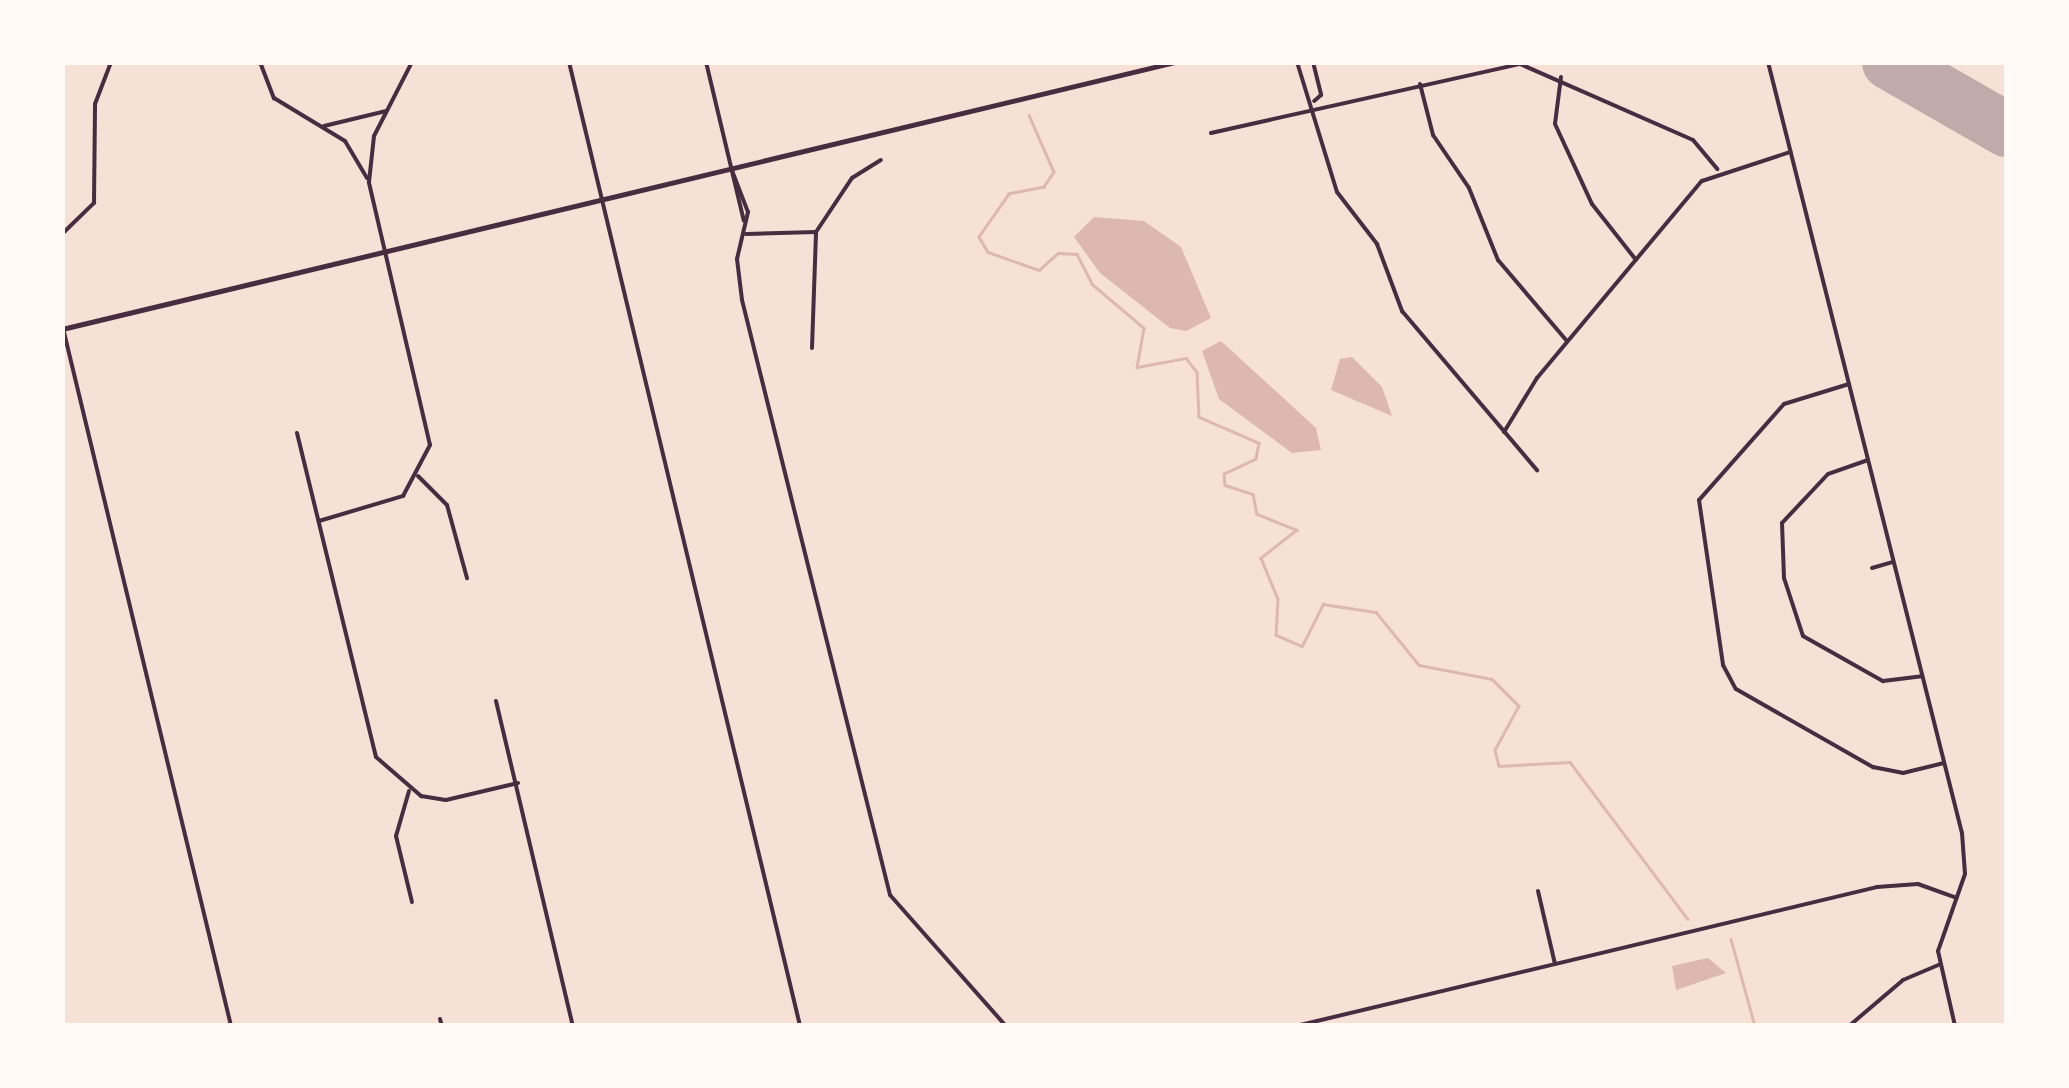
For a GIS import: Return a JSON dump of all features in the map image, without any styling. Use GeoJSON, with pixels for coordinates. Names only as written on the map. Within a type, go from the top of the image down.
{"type":"FeatureCollection","features":[{"type":"Feature","properties":{"kind":"street"},"geometry":{"type":"LineString","coordinates":[[62,234],[94,203],[95,104],[111,62]]}},
{"type":"Feature","properties":{"kind":"street"},"geometry":{"type":"LineString","coordinates":[[260,62],[274,98],[345,141],[369,182],[429,422],[418,476],[386,506],[319,522]]}},
{"type":"Feature","properties":{"kind":"street"},"geometry":{"type":"LineString","coordinates":[[369,182],[386,111],[412,62]]}},
{"type":"Feature","properties":{"kind":"street"},"geometry":{"type":"LineString","coordinates":[[569,62],[800,1026]]}},
{"type":"Feature","properties":{"kind":"street"},"geometry":{"type":"LineString","coordinates":[[706,62],[745,222]]}},
{"type":"Feature","properties":{"kind":"street"},"geometry":{"type":"LineString","coordinates":[[232,1026],[63,328],[1175,62]]}},
{"type":"Feature","properties":{"kind":"street"},"geometry":{"type":"LineString","coordinates":[[1297,62],[1314,101],[1338,192],[1377,244],[1402,311],[1537,470]]}},
{"type":"Feature","properties":{"kind":"street"},"geometry":{"type":"LineString","coordinates":[[1313,62],[1321,95],[1314,101]]}},
{"type":"Feature","properties":{"kind":"street"},"geometry":{"type":"LineString","coordinates":[[1768,62],[1964,849],[1957,898],[1939,964],[1955,1026]]}},
{"type":"Feature","properties":{"kind":"street"},"geometry":{"type":"LineString","coordinates":[[1211,133],[1511,64],[1561,77],[1693,140],[1717,169]]}},
{"type":"Feature","properties":{"kind":"street"},"geometry":{"type":"LineString","coordinates":[[1561,77],[1556,124],[1592,204],[1636,260]]}},
{"type":"Feature","properties":{"kind":"street"},"geometry":{"type":"LineString","coordinates":[[1420,84],[1432,134],[1469,188],[1498,260],[1566,341]]}},
{"type":"Feature","properties":{"kind":"street"},"geometry":{"type":"LineString","coordinates":[[324,126],[386,111]]}},
{"type":"Feature","properties":{"kind":"street"},"geometry":{"type":"LineString","coordinates":[[1504,432],[1566,341],[1717,169],[1790,152]]}},
{"type":"Feature","properties":{"kind":"street"},"geometry":{"type":"LineString","coordinates":[[812,348],[816,232],[852,178],[881,160]]}},
{"type":"Feature","properties":{"kind":"street"},"geometry":{"type":"LineString","coordinates":[[731,168],[745,222],[742,300],[890,895],[1006,1026]]}},
{"type":"Feature","properties":{"kind":"street"},"geometry":{"type":"LineString","coordinates":[[744,234],[816,232]]}},
{"type":"Feature","properties":{"kind":"street"},"geometry":{"type":"LineString","coordinates":[[1848,384],[1784,404],[1698,500],[1723,664],[1736,690],[1873,766],[1902,773],[1944,763]]}},
{"type":"Feature","properties":{"kind":"street"},"geometry":{"type":"LineString","coordinates":[[297,433],[376,757],[409,791],[446,800],[518,783]]}},
{"type":"Feature","properties":{"kind":"street"},"geometry":{"type":"LineString","coordinates":[[1868,460],[1828,474],[1782,523],[1784,578],[1802,636],[1884,681],[1922,676]]}},
{"type":"Feature","properties":{"kind":"street"},"geometry":{"type":"LineString","coordinates":[[418,476],[447,505],[466,578]]}},
{"type":"Feature","properties":{"kind":"street"},"geometry":{"type":"LineString","coordinates":[[1872,568],[1894,562]]}},
{"type":"Feature","properties":{"kind":"street"},"geometry":{"type":"LineString","coordinates":[[496,701],[572,1026]]}},
{"type":"Feature","properties":{"kind":"street"},"geometry":{"type":"LineString","coordinates":[[409,791],[396,836],[412,902]]}},
{"type":"Feature","properties":{"kind":"street"},"geometry":{"type":"LineString","coordinates":[[1296,1026],[1900,882],[1957,898]]}},
{"type":"Feature","properties":{"kind":"street"},"geometry":{"type":"LineString","coordinates":[[1538,891],[1555,964]]}},
{"type":"Feature","properties":{"kind":"street"},"geometry":{"type":"LineString","coordinates":[[1850,1026],[1903,980],[1939,964]]}},
{"type":"Feature","properties":{"kind":"shaded area"},"geometry":{"type":"Polygon","coordinates":[[[1094,217],[1144,221],[1181,247],[1211,318],[1186,331],[1170,328],[1100,273],[1074,237],[1094,217]]]}},
{"type":"Feature","properties":{"kind":"shaded area"},"geometry":{"type":"Polygon","coordinates":[[[1221,341],[1316,428],[1321,450],[1292,453],[1219,399],[1202,351],[1221,341]]]}},
{"type":"Feature","properties":{"kind":"shaded area"},"geometry":{"type":"Polygon","coordinates":[[[1352,357],[1382,387],[1392,416],[1331,390],[1340,359],[1352,357]]]}},
{"type":"Feature","properties":{"kind":"shaded area"},"geometry":{"type":"Polygon","coordinates":[[[1708,958],[1726,973],[1676,990],[1672,966],[1708,958]]]}},
{"type":"Feature","properties":{"kind":"waterway"},"geometry":{"type":"LineString","coordinates":[[1029,115],[1054,172],[1044,187],[1009,194],[979,237],[988,252],[1039,270],[1058,253],[1077,254],[1092,284],[1144,328],[1137,367],[1186,358],[1197,372],[1199,417],[1259,443],[1256,459],[1224,474],[1225,485],[1253,494],[1257,514],[1297,530],[1261,558],[1278,599],[1276,635],[1302,646],[1323,604],[1376,612],[1419,665],[1492,679],[1519,706],[1495,750],[1499,766],[1570,762],[1688,919]]}},
{"type":"Feature","properties":{"kind":"waterway"},"geometry":{"type":"LineString","coordinates":[[1731,939],[1755,1026]]}},
{"type":"Feature","properties":{"kind":"runway"},"geometry":{"type":"LineString","coordinates":[[1889,62],[2006,129]]}}]}
